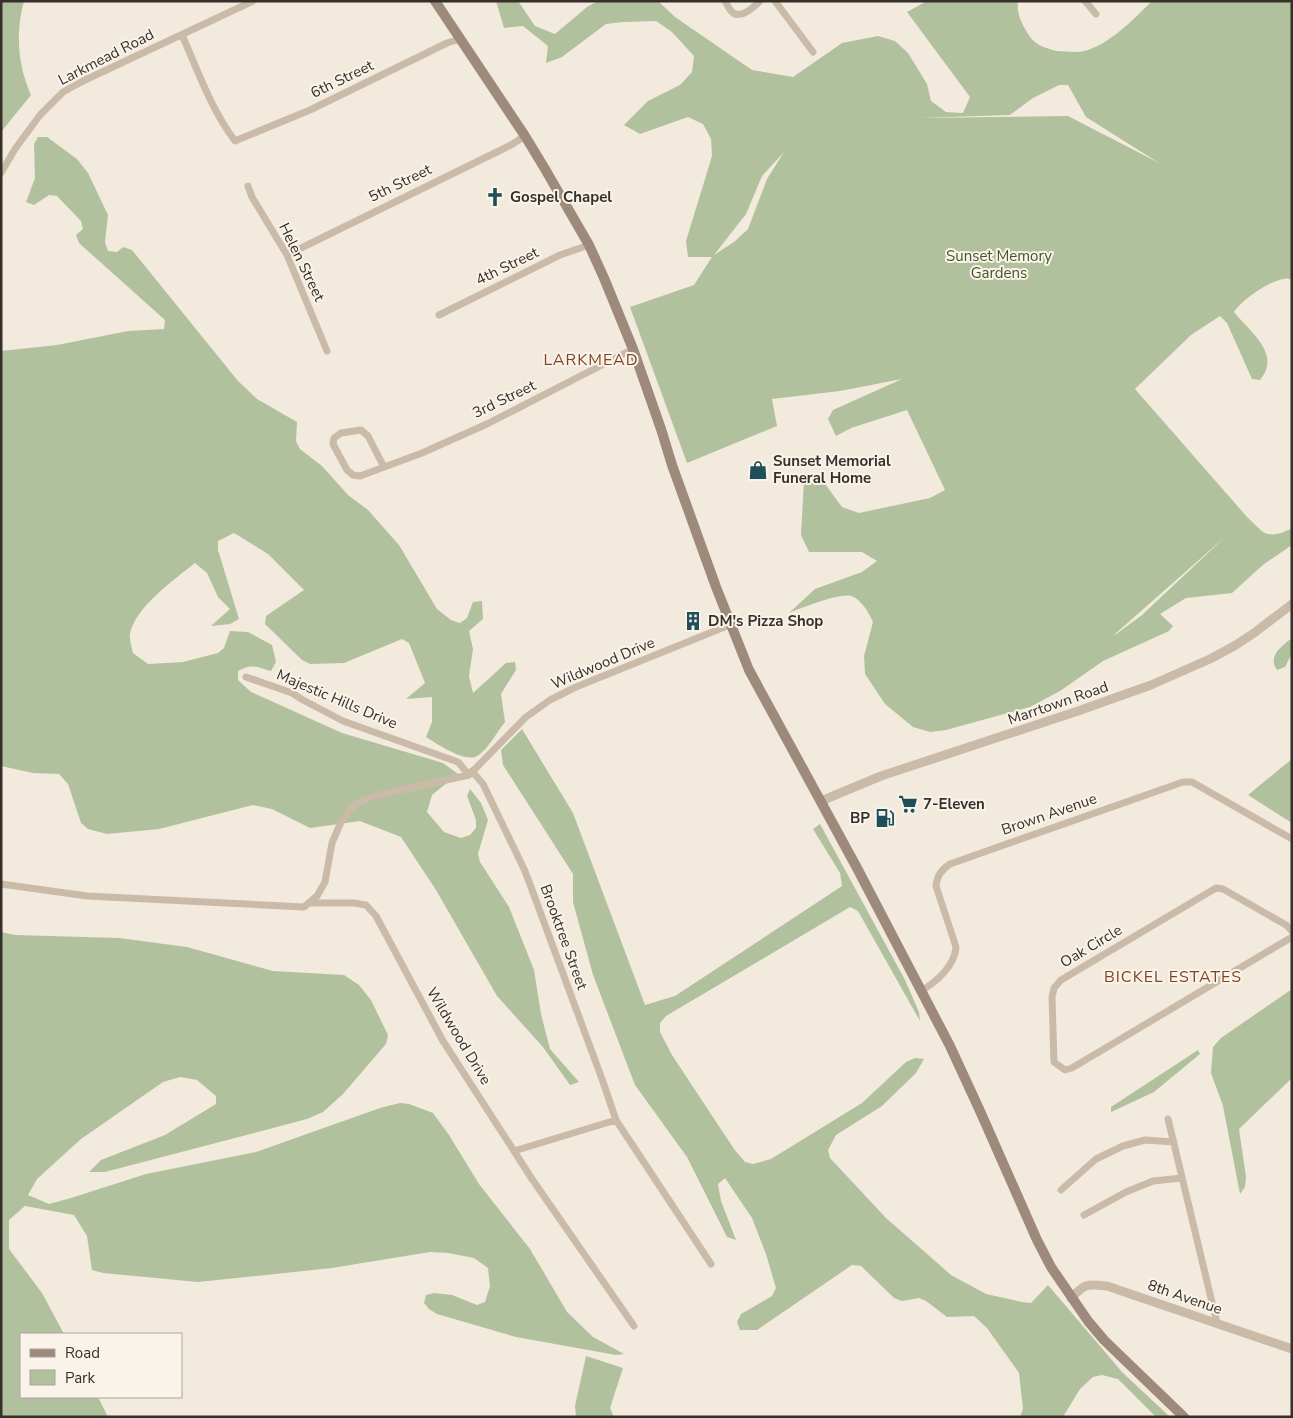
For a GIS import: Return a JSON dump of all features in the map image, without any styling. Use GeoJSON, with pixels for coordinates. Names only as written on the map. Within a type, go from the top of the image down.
{"type":"FeatureCollection","features":[{"type":"Feature","properties":{"kind":"main road"},"geometry":{"type":"LineString","coordinates":[[434,1],[525,136],[589,245],[633,349],[672,465],[714,580],[750,670],[950,1046],[1037,1240],[1071,1298],[1088,1321],[1104,1340],[1184,1417]]}},
{"type":"Feature","properties":{"kind":"street","name":"Larkmead Road"},"geometry":{"type":"LineString","coordinates":[[1,173],[15,149],[40,115],[63,92],[84,80],[253,1]]}},
{"type":"Feature","properties":{"kind":"street"},"geometry":{"type":"LineString","coordinates":[[724,1],[731,11],[740,14],[760,1]]}},
{"type":"Feature","properties":{"kind":"street"},"geometry":{"type":"LineString","coordinates":[[775,1],[813,52]]}},
{"type":"Feature","properties":{"kind":"street"},"geometry":{"type":"LineString","coordinates":[[1084,1],[1096,14]]}},
{"type":"Feature","properties":{"kind":"street","name":"6th Street"},"geometry":{"type":"LineString","coordinates":[[182,35],[223,125],[235,140],[310,110],[447,43],[460,39]]}},
{"type":"Feature","properties":{"kind":"street","name":"5th Street"},"geometry":{"type":"LineString","coordinates":[[287,255],[511,145],[525,136]]}},
{"type":"Feature","properties":{"kind":"street","name":"Helen Street"},"geometry":{"type":"LineString","coordinates":[[248,186],[252,197],[287,255],[328,351]]}},
{"type":"Feature","properties":{"kind":"street","name":"4th Street"},"geometry":{"type":"LineString","coordinates":[[439,315],[560,256],[589,245]]}},
{"type":"Feature","properties":{"kind":"street","name":"3rd Street"},"geometry":{"type":"LineString","coordinates":[[384,467],[368,436],[361,430],[342,433],[334,438],[333,444],[347,470],[353,475],[360,476],[422,453],[487,424],[633,349]]}},
{"type":"Feature","properties":{"kind":"street","name":"Marrtown Road"},"geometry":{"type":"LineString","coordinates":[[821,802],[881,776],[1151,685],[1210,659],[1254,633],[1292,604]]}},
{"type":"Feature","properties":{"kind":"street","name":"Wildwood Drive"},"geometry":{"type":"LineString","coordinates":[[471,773],[526,717],[550,700],[576,687],[732,624]]}},
{"type":"Feature","properties":{"kind":"street","name":"Majestic Hills Drive"},"geometry":{"type":"LineString","coordinates":[[246,677],[292,693],[343,720],[458,762],[471,773]]}},
{"type":"Feature","properties":{"kind":"street"},"geometry":{"type":"LineString","coordinates":[[309,902],[317,896],[325,882],[332,843],[341,822],[355,804],[374,796],[471,773]]}},
{"type":"Feature","properties":{"kind":"street","name":"Brooktree Street"},"geometry":{"type":"LineString","coordinates":[[471,773],[483,784],[524,871],[616,1120]]}},
{"type":"Feature","properties":{"kind":"street","name":"Brown Avenue"},"geometry":{"type":"LineString","coordinates":[[921,992],[940,977],[956,954],[956,947],[936,886],[937,878],[943,869],[950,864],[1183,782],[1192,782],[1292,839]]}},
{"type":"Feature","properties":{"kind":"street","name":"Wildwood Drive"},"geometry":{"type":"LineString","coordinates":[[1,884],[87,896],[304,907],[309,902],[366,905],[376,916],[443,1041],[532,1179],[634,1326]]}},
{"type":"Feature","properties":{"kind":"street","name":"Oak Circle"},"geometry":{"type":"LineString","coordinates":[[1292,931],[1286,925],[1231,893],[1216,888],[1061,980],[1054,988],[1052,997],[1054,1062],[1065,1070],[1072,1068],[1292,937]]}},
{"type":"Feature","properties":{"kind":"street"},"geometry":{"type":"LineString","coordinates":[[1168,1119],[1217,1323]]}},
{"type":"Feature","properties":{"kind":"street"},"geometry":{"type":"LineString","coordinates":[[514,1151],[616,1120],[711,1264]]}},
{"type":"Feature","properties":{"kind":"street"},"geometry":{"type":"LineString","coordinates":[[1061,1190],[1096,1158],[1123,1146],[1145,1140],[1174,1142]]}},
{"type":"Feature","properties":{"kind":"street"},"geometry":{"type":"LineString","coordinates":[[1084,1214],[1126,1192],[1153,1181],[1182,1178]]}},
{"type":"Feature","properties":{"kind":"street","name":"8th Avenue"},"geometry":{"type":"LineString","coordinates":[[1071,1298],[1081,1288],[1089,1284],[1107,1286],[1292,1349]]}},
{"type":"Feature","properties":{"kind":"green space"},"geometry":{"type":"Polygon","coordinates":[[[1,1],[24,1],[19,25],[19,49],[23,73],[31,95],[1,132],[1,1]]]}},
{"type":"Feature","properties":{"kind":"green space","name":"Sunset Memory Gardens"},"geometry":{"type":"Polygon","coordinates":[[[496,1],[518,1],[535,26],[555,34],[587,7],[598,1],[658,1],[675,17],[752,70],[793,77],[842,43],[878,36],[895,41],[908,53],[927,84],[931,101],[946,112],[963,113],[970,97],[907,12],[927,1],[1018,1],[1018,11],[1021,20],[1032,40],[1049,49],[1074,52],[1084,51],[1103,43],[1129,23],[1152,1],[1292,1],[1292,280],[1278,280],[1271,283],[1243,302],[1234,312],[1255,335],[1266,352],[1266,370],[1260,380],[1252,379],[1227,323],[1220,316],[1191,335],[1135,389],[1247,517],[1261,530],[1268,534],[1276,534],[1292,528],[1292,545],[1264,564],[1232,593],[1186,598],[1160,614],[1173,626],[1169,631],[1103,661],[1060,691],[1030,707],[946,730],[930,732],[913,727],[885,704],[865,674],[864,656],[873,622],[858,600],[851,596],[838,597],[789,613],[815,589],[862,572],[877,561],[862,552],[809,552],[801,535],[804,481],[822,480],[842,507],[859,513],[930,498],[945,490],[907,410],[851,428],[836,436],[828,419],[833,410],[902,379],[840,391],[772,399],[777,426],[687,463],[630,307],[694,285],[712,257],[688,257],[686,241],[712,156],[711,139],[703,124],[688,117],[640,134],[624,125],[648,101],[680,85],[692,72],[694,56],[672,32],[656,21],[606,24],[562,57],[546,63],[548,46],[523,26],[504,28],[496,1]],[[1059,85],[1033,98],[1010,115],[918,118],[1068,116],[1159,163],[1086,117],[1068,85],[1059,85]],[[784,152],[762,176],[746,214],[714,255],[734,242],[748,229],[767,179],[784,152]],[[1225,537],[1115,634],[1142,615],[1225,537]]]}},
{"type":"Feature","properties":{"kind":"green space"},"geometry":{"type":"Polygon","coordinates":[[[38,137],[47,137],[77,159],[88,173],[108,215],[105,242],[108,251],[117,252],[123,247],[132,250],[238,381],[257,399],[297,422],[296,441],[300,449],[322,466],[348,495],[368,510],[399,545],[437,609],[451,620],[460,623],[467,618],[473,602],[482,601],[483,619],[469,631],[473,649],[469,676],[473,693],[506,663],[515,662],[516,670],[501,694],[505,722],[488,746],[481,754],[472,757],[451,752],[426,737],[432,722],[432,697],[406,699],[425,683],[409,643],[402,639],[344,663],[310,664],[302,660],[265,624],[266,616],[304,590],[268,554],[234,533],[218,541],[218,550],[239,619],[230,624],[211,626],[230,609],[218,597],[207,573],[195,563],[156,595],[139,614],[130,634],[133,653],[148,664],[183,662],[218,653],[224,648],[230,631],[248,632],[272,645],[276,662],[271,671],[251,666],[238,671],[238,680],[251,692],[342,733],[443,763],[458,774],[432,795],[427,812],[444,832],[461,838],[470,835],[476,828],[476,820],[467,796],[470,789],[481,803],[488,820],[478,854],[480,862],[509,907],[534,970],[541,1014],[550,1049],[579,1082],[570,1085],[543,1047],[497,996],[436,890],[401,837],[360,821],[310,828],[272,809],[253,805],[159,829],[107,834],[88,829],[81,823],[68,784],[59,774],[33,773],[1,766],[1,351],[57,345],[128,331],[164,329],[165,320],[79,243],[76,235],[83,229],[81,221],[57,196],[49,195],[34,205],[26,202],[35,178],[34,144],[38,137]]]}},
{"type":"Feature","properties":{"kind":"green space"},"geometry":{"type":"Polygon","coordinates":[[[1292,638],[1292,653],[1285,667],[1277,670],[1274,665],[1275,656],[1280,648],[1292,638]]]}},
{"type":"Feature","properties":{"kind":"green space"},"geometry":{"type":"Polygon","coordinates":[[[522,729],[573,813],[645,1005],[675,996],[842,886],[840,873],[813,829],[820,824],[905,980],[919,1012],[920,1021],[858,911],[850,907],[666,1016],[660,1023],[660,1032],[672,1055],[734,1149],[745,1162],[753,1164],[771,1159],[862,1103],[906,1062],[915,1058],[924,1059],[916,1073],[882,1106],[836,1135],[828,1150],[830,1158],[886,1218],[951,1275],[986,1294],[1031,1303],[1048,1285],[1122,1372],[1170,1417],[1156,1417],[1118,1379],[1102,1375],[1093,1377],[1080,1389],[1063,1417],[1020,1417],[1023,1409],[1019,1373],[987,1328],[974,1316],[947,1317],[919,1298],[902,1301],[894,1298],[861,1266],[852,1265],[757,1330],[740,1330],[737,1322],[741,1314],[772,1296],[776,1288],[766,1254],[752,1218],[725,1178],[718,1184],[721,1201],[736,1240],[727,1237],[687,1157],[635,1085],[593,975],[573,902],[573,874],[503,765],[501,750],[522,729]]]}},
{"type":"Feature","properties":{"kind":"green space"},"geometry":{"type":"Polygon","coordinates":[[[1292,759],[1292,823],[1248,795],[1292,759]]]}},
{"type":"Feature","properties":{"kind":"green space"},"geometry":{"type":"Polygon","coordinates":[[[1,932],[15,935],[119,938],[187,947],[273,971],[344,975],[359,985],[371,1000],[388,1035],[386,1044],[343,1094],[323,1112],[307,1119],[105,1172],[89,1172],[101,1160],[165,1135],[216,1104],[216,1096],[197,1080],[180,1077],[163,1082],[81,1139],[37,1179],[28,1195],[49,1204],[146,1174],[256,1152],[380,1108],[400,1103],[409,1104],[433,1113],[479,1184],[530,1249],[567,1312],[593,1337],[624,1354],[616,1355],[516,1337],[437,1314],[429,1309],[424,1303],[426,1295],[434,1293],[452,1295],[477,1305],[485,1302],[490,1286],[488,1268],[474,1258],[430,1252],[332,1268],[198,1282],[103,1273],[92,1270],[87,1236],[74,1215],[25,1206],[9,1220],[9,1249],[42,1293],[63,1333],[20,1333],[20,1398],[98,1398],[108,1417],[1,1417],[1,932]]]}},
{"type":"Feature","properties":{"kind":"green space"},"geometry":{"type":"Polygon","coordinates":[[[1292,989],[1292,1078],[1239,1129],[1246,1177],[1245,1187],[1240,1194],[1223,1106],[1211,1073],[1213,1047],[1221,1038],[1292,989]]]}},
{"type":"Feature","properties":{"kind":"green space"},"geometry":{"type":"Polygon","coordinates":[[[1198,1050],[1200,1054],[1154,1092],[1111,1112],[1111,1107],[1198,1050]]]}},
{"type":"Feature","properties":{"kind":"green space"},"geometry":{"type":"Polygon","coordinates":[[[586,1356],[623,1368],[610,1408],[614,1417],[576,1417],[575,1406],[586,1356]]]}},
{"type":"Feature","properties":{"kind":"place","name":"Gospel Chapel"},"geometry":{"type":"Point","coordinates":[495,197]}},
{"type":"Feature","properties":{"kind":"place","name":"Sunset Memorial Funeral Home"},"geometry":{"type":"Point","coordinates":[758,470]}},
{"type":"Feature","properties":{"kind":"place","name":"DM's Pizza Shop"},"geometry":{"type":"Point","coordinates":[693,621]}},
{"type":"Feature","properties":{"kind":"place","name":"7-Eleven"},"geometry":{"type":"Point","coordinates":[908,804]}},
{"type":"Feature","properties":{"kind":"place","name":"BP"},"geometry":{"type":"Point","coordinates":[885,818]}},
{"type":"Feature","properties":{"kind":"district","name":"LARKMEAD"},"geometry":{"type":"Point","coordinates":[591,359]}},
{"type":"Feature","properties":{"kind":"district","name":"BICKEL ESTATES"},"geometry":{"type":"Point","coordinates":[1173,976]}}]}
